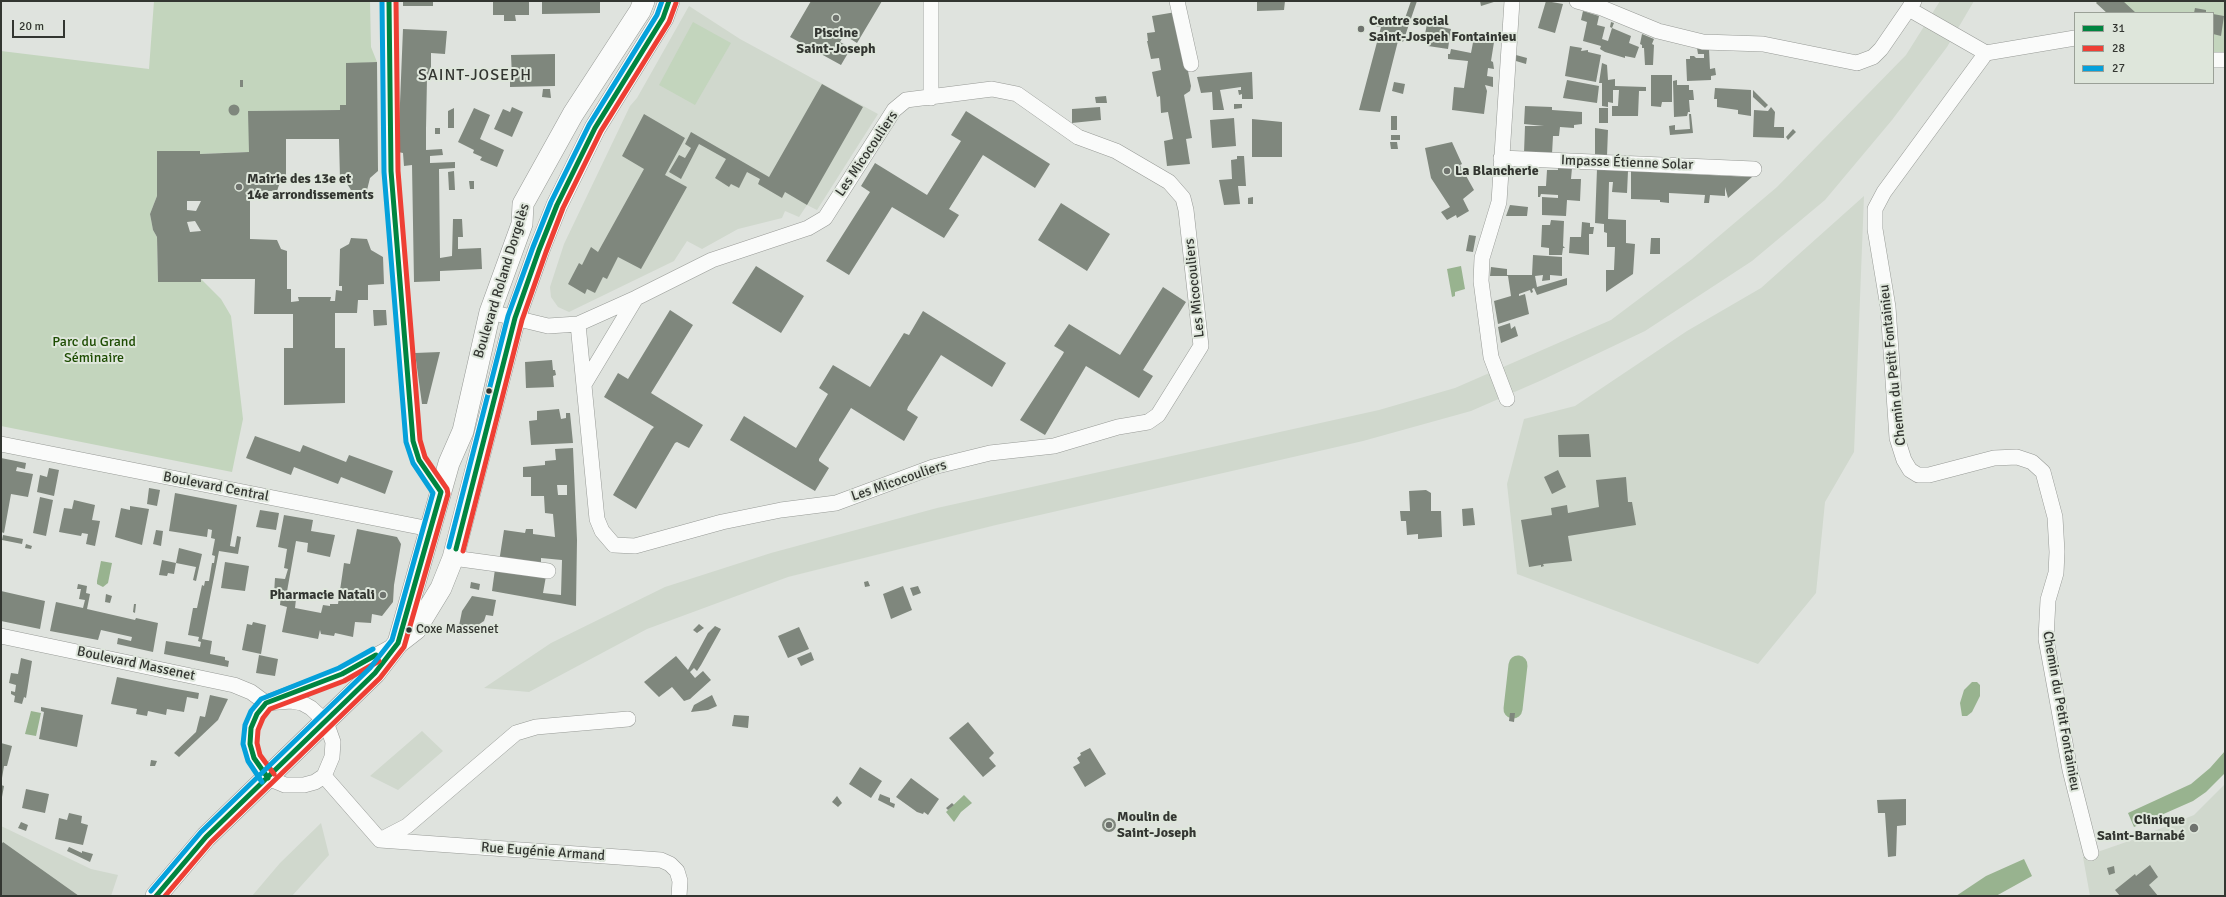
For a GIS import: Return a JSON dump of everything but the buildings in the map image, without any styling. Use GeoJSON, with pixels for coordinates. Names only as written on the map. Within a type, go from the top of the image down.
{"type":"FeatureCollection","features":[{"type":"Feature","properties":{"kind":"main road","name":"Boulevard Roland Dorgelès"},"geometry":{"type":"LineString","coordinates":[[398,643],[449,463],[463,431],[490,312],[522,224],[524,204],[573,114],[640,12],[644,1]]}},
{"type":"Feature","properties":{"kind":"main road","name":"Boulevard Roland Dorgelès"},"geometry":{"type":"LineString","coordinates":[[398,643],[416,629],[442,588],[453,558],[515,318],[557,205],[595,128],[662,18],[669,1]]}},
{"type":"Feature","properties":{"kind":"main road"},"geometry":{"type":"LineString","coordinates":[[156,896],[206,837],[375,673],[398,643]]}},
{"type":"Feature","properties":{"kind":"street"},"geometry":{"type":"LineString","coordinates":[[389,1],[391,171],[413,441],[419,460],[441,492]]}},
{"type":"Feature","properties":{"kind":"street"},"geometry":{"type":"LineString","coordinates":[[931,1],[931,98]]}},
{"type":"Feature","properties":{"kind":"street"},"geometry":{"type":"LineString","coordinates":[[1177,1],[1191,64]]}},
{"type":"Feature","properties":{"kind":"street"},"geometry":{"type":"LineString","coordinates":[[1507,399],[1491,357],[1481,282],[1482,258],[1499,202],[1512,1]]}},
{"type":"Feature","properties":{"kind":"street"},"geometry":{"type":"LineString","coordinates":[[1577,1],[1602,8],[1658,31],[1703,42],[1764,44],[1857,63],[1873,57],[1913,8],[1955,37],[1986,53],[2074,38]]}},
{"type":"Feature","properties":{"kind":"street","name":"Chemin du Petit Fontainieu"},"geometry":{"type":"LineString","coordinates":[[1986,53],[1884,192],[1876,209],[1875,230],[1888,307],[1897,438],[1904,460],[1910,470],[1918,475],[1929,475],[1994,458],[2017,457],[2032,462],[2043,472],[2055,517],[2057,552],[2056,573],[2048,600],[2046,639],[2070,770],[2091,853]]}},
{"type":"Feature","properties":{"kind":"street"},"geometry":{"type":"LineString","coordinates":[[2214,60],[2225,60]]}},
{"type":"Feature","properties":{"kind":"street","name":"Les Micocouliers"},"geometry":{"type":"LineString","coordinates":[[490,312],[548,326],[578,324],[636,298],[712,260],[808,228],[825,218],[894,110],[906,100],[992,89],[1017,94],[1078,137],[1116,151],[1169,182],[1183,198],[1186,210],[1201,346],[1158,415],[1148,422],[1118,427],[1054,446],[990,453],[933,467],[836,503],[781,510],[729,521],[635,546],[614,545],[602,531],[597,519],[585,383],[578,324]]}},
{"type":"Feature","properties":{"kind":"street","name":"Impasse Étienne Solar"},"geometry":{"type":"LineString","coordinates":[[1501,158],[1754,168]]}},
{"type":"Feature","properties":{"kind":"street"},"geometry":{"type":"LineString","coordinates":[[585,383],[636,298]]}},
{"type":"Feature","properties":{"kind":"street","name":"Boulevard Central"},"geometry":{"type":"LineString","coordinates":[[1,444],[430,529]]}},
{"type":"Feature","properties":{"kind":"street"},"geometry":{"type":"LineString","coordinates":[[453,558],[548,571]]}},
{"type":"Feature","properties":{"kind":"street","name":"Boulevard Massenet"},"geometry":{"type":"LineString","coordinates":[[1,636],[234,684],[251,692],[266,704]]}},
{"type":"Feature","properties":{"kind":"street"},"geometry":{"type":"LineString","coordinates":[[266,704],[291,701],[302,703],[311,708],[326,722],[333,747],[329,766],[324,776],[315,782],[298,785],[285,785],[268,778],[254,758],[250,744],[250,728],[257,714],[266,704],[342,674],[398,643]]}},
{"type":"Feature","properties":{"kind":"street"},"geometry":{"type":"LineString","coordinates":[[324,776],[380,840],[407,826],[516,733],[536,727],[628,719]]}},
{"type":"Feature","properties":{"kind":"street","name":"Rue Eugénie Armand"},"geometry":{"type":"LineString","coordinates":[[380,840],[660,860],[670,864],[677,871],[680,881],[679,896]]}},
{"type":"Feature","properties":{"kind":"shaded area"},"geometry":{"type":"Polygon","coordinates":[[[1940,1],[1974,1],[1947,47],[1892,120],[1825,200],[1752,261],[1645,331],[1542,380],[1471,411],[1363,441],[996,525],[788,577],[647,629],[529,692],[484,688],[551,643],[665,587],[771,553],[937,508],[1379,410],[1455,388],[1611,320],[1692,259],[1777,187],[1906,55],[1940,1]]]}},
{"type":"Feature","properties":{"kind":"shaded area"},"geometry":{"type":"Polygon","coordinates":[[[689,6],[740,39],[878,114],[817,210],[807,205],[799,217],[785,211],[782,218],[738,229],[702,249],[687,241],[674,261],[569,312],[558,307],[551,297],[550,287],[564,244],[630,106],[637,98],[689,6]]]}},
{"type":"Feature","properties":{"kind":"shaded area"},"geometry":{"type":"Polygon","coordinates":[[[1864,196],[1854,452],[1825,502],[1816,593],[1758,664],[1517,574],[1507,484],[1524,419],[1575,406],[1687,331],[1761,288],[1864,196]]]}},
{"type":"Feature","properties":{"kind":"shaded area"},"geometry":{"type":"Polygon","coordinates":[[[1461,266],[1465,289],[1455,292],[1455,296],[1452,297],[1447,269],[1461,266]]]}},
{"type":"Feature","properties":{"kind":"shaded area"},"geometry":{"type":"Polygon","coordinates":[[[101,561],[112,563],[108,583],[103,587],[97,584],[101,561]]]}},
{"type":"Feature","properties":{"kind":"shaded area"},"geometry":{"type":"Polygon","coordinates":[[[1972,682],[1977,682],[1980,685],[1980,696],[1972,712],[1967,716],[1962,716],[1960,703],[1964,690],[1972,682]]]}},
{"type":"Feature","properties":{"kind":"shaded area"},"geometry":{"type":"Polygon","coordinates":[[[31,711],[41,713],[36,736],[25,734],[31,711]]]}},
{"type":"Feature","properties":{"kind":"shaded area"},"geometry":{"type":"Polygon","coordinates":[[[422,731],[443,751],[398,790],[370,776],[422,731]]]}},
{"type":"Feature","properties":{"kind":"shaded area"},"geometry":{"type":"Polygon","coordinates":[[[2225,751],[2225,773],[2206,792],[2193,801],[2134,827],[2128,813],[2191,784],[2210,768],[2225,751]]]}},
{"type":"Feature","properties":{"kind":"shaded area","name":"Clinique Saint-Barnabé"},"geometry":{"type":"Polygon","coordinates":[[[2225,784],[2225,896],[2090,896],[2083,857],[2132,840],[2194,815],[2225,784]]]}},
{"type":"Feature","properties":{"kind":"shaded area"},"geometry":{"type":"Polygon","coordinates":[[[964,795],[972,803],[961,812],[954,822],[946,812],[964,795]]]}},
{"type":"Feature","properties":{"kind":"shaded area"},"geometry":{"type":"Polygon","coordinates":[[[321,823],[329,855],[292,896],[252,896],[280,863],[321,823]]]}},
{"type":"Feature","properties":{"kind":"shaded area"},"geometry":{"type":"Polygon","coordinates":[[[1,826],[91,869],[118,875],[111,896],[1,896],[1,826]]]}},
{"type":"Feature","properties":{"kind":"shaded area"},"geometry":{"type":"Polygon","coordinates":[[[2024,859],[2032,876],[1996,896],[1956,896],[1986,876],[2024,859]]]}},
{"type":"Feature","properties":{"kind":"green space","name":"Parc du Grand Séminaire"},"geometry":{"type":"Polygon","coordinates":[[[154,1],[370,1],[371,47],[377,62],[346,64],[346,105],[340,105],[340,110],[249,111],[249,152],[200,154],[200,151],[157,151],[157,196],[150,214],[153,230],[157,237],[158,282],[200,282],[201,279],[221,299],[231,316],[243,419],[232,472],[1,426],[1,51],[149,69],[154,1]]]}},
{"type":"Feature","properties":{"kind":"green space"},"geometry":{"type":"Polygon","coordinates":[[[2095,1],[2225,1],[2225,56],[2214,55],[2214,12],[2106,12],[2095,1]]]}},
{"type":"Feature","properties":{"kind":"green space"},"geometry":{"type":"Polygon","coordinates":[[[693,22],[731,43],[695,105],[659,85],[693,22]]]}},
{"type":"Feature","properties":{"kind":"waterway"},"geometry":{"type":"LineString","coordinates":[[1513,709],[1518,665]]}},
{"type":"Feature","properties":{"kind":"transit line","name":"27"},"geometry":{"type":"LineString","coordinates":[[151,891],[201,832],[370,668],[392,640],[433,493],[413,463],[406,442],[384,172],[382,1]]}},
{"type":"Feature","properties":{"kind":"transit line","name":"31"},"geometry":{"type":"LineString","coordinates":[[156,896],[206,837],[375,673],[398,643],[441,492],[419,460],[413,441],[391,171],[389,1]]}},
{"type":"Feature","properties":{"kind":"transit line","name":"28"},"geometry":{"type":"LineString","coordinates":[[165,896],[211,842],[380,678],[404,647],[448,494],[447,489],[425,457],[420,440],[398,171],[396,1]]}},
{"type":"Feature","properties":{"kind":"transit line","name":"27"},"geometry":{"type":"LineString","coordinates":[[449,547],[508,316],[533,247],[551,202],[589,125],[657,15],[662,1]]}},
{"type":"Feature","properties":{"kind":"transit line","name":"31"},"geometry":{"type":"LineString","coordinates":[[456,549],[515,318],[539,250],[557,205],[595,128],[663,18],[669,1]]}},
{"type":"Feature","properties":{"kind":"transit line","name":"28"},"geometry":{"type":"LineString","coordinates":[[463,551],[522,320],[563,208],[601,131],[669,22],[676,3]]}},
{"type":"Feature","properties":{"kind":"transit line","name":"27"},"geometry":{"type":"LineString","coordinates":[[262,782],[248,761],[243,744],[245,725],[251,711],[261,699],[339,668],[373,649]]}},
{"type":"Feature","properties":{"kind":"transit line","name":"31"},"geometry":{"type":"LineString","coordinates":[[268,778],[254,758],[250,744],[251,728],[257,714],[266,703],[342,674],[376,655]]}},
{"type":"Feature","properties":{"kind":"transit line","name":"28"},"geometry":{"type":"LineString","coordinates":[[274,774],[260,755],[257,743],[258,730],[263,718],[270,709],[344,681],[379,661]]}},
{"type":"Feature","properties":{"kind":"place","name":"Piscine Saint-Joseph"},"geometry":{"type":"Point","coordinates":[836,18]}},
{"type":"Feature","properties":{"kind":"place","name":"Centre social Saint-Jospeh Fontainieu"},"geometry":{"type":"Point","coordinates":[1361,29]}},
{"type":"Feature","properties":{"kind":"place","name":"La Blancherie"},"geometry":{"type":"Point","coordinates":[1447,171]}},
{"type":"Feature","properties":{"kind":"place","name":"Mairie des 13e et 14e arrondissements"},"geometry":{"type":"Point","coordinates":[239,187]}},
{"type":"Feature","properties":{"kind":"place","name":"Pharmacie Natali"},"geometry":{"type":"Point","coordinates":[383,595]}},
{"type":"Feature","properties":{"kind":"place","name":"Coxe Massenet"},"geometry":{"type":"Point","coordinates":[409,630]}},
{"type":"Feature","properties":{"kind":"place","name":"Moulin de Saint-Joseph"},"geometry":{"type":"Point","coordinates":[1109,825]}},
{"type":"Feature","properties":{"kind":"place","name":"Clinique Saint-Barnabé"},"geometry":{"type":"Point","coordinates":[2194,828]}},
{"type":"Feature","properties":{"kind":"district","name":"SAINT-JOSEPH"},"geometry":{"type":"Point","coordinates":[475,76]}}]}
